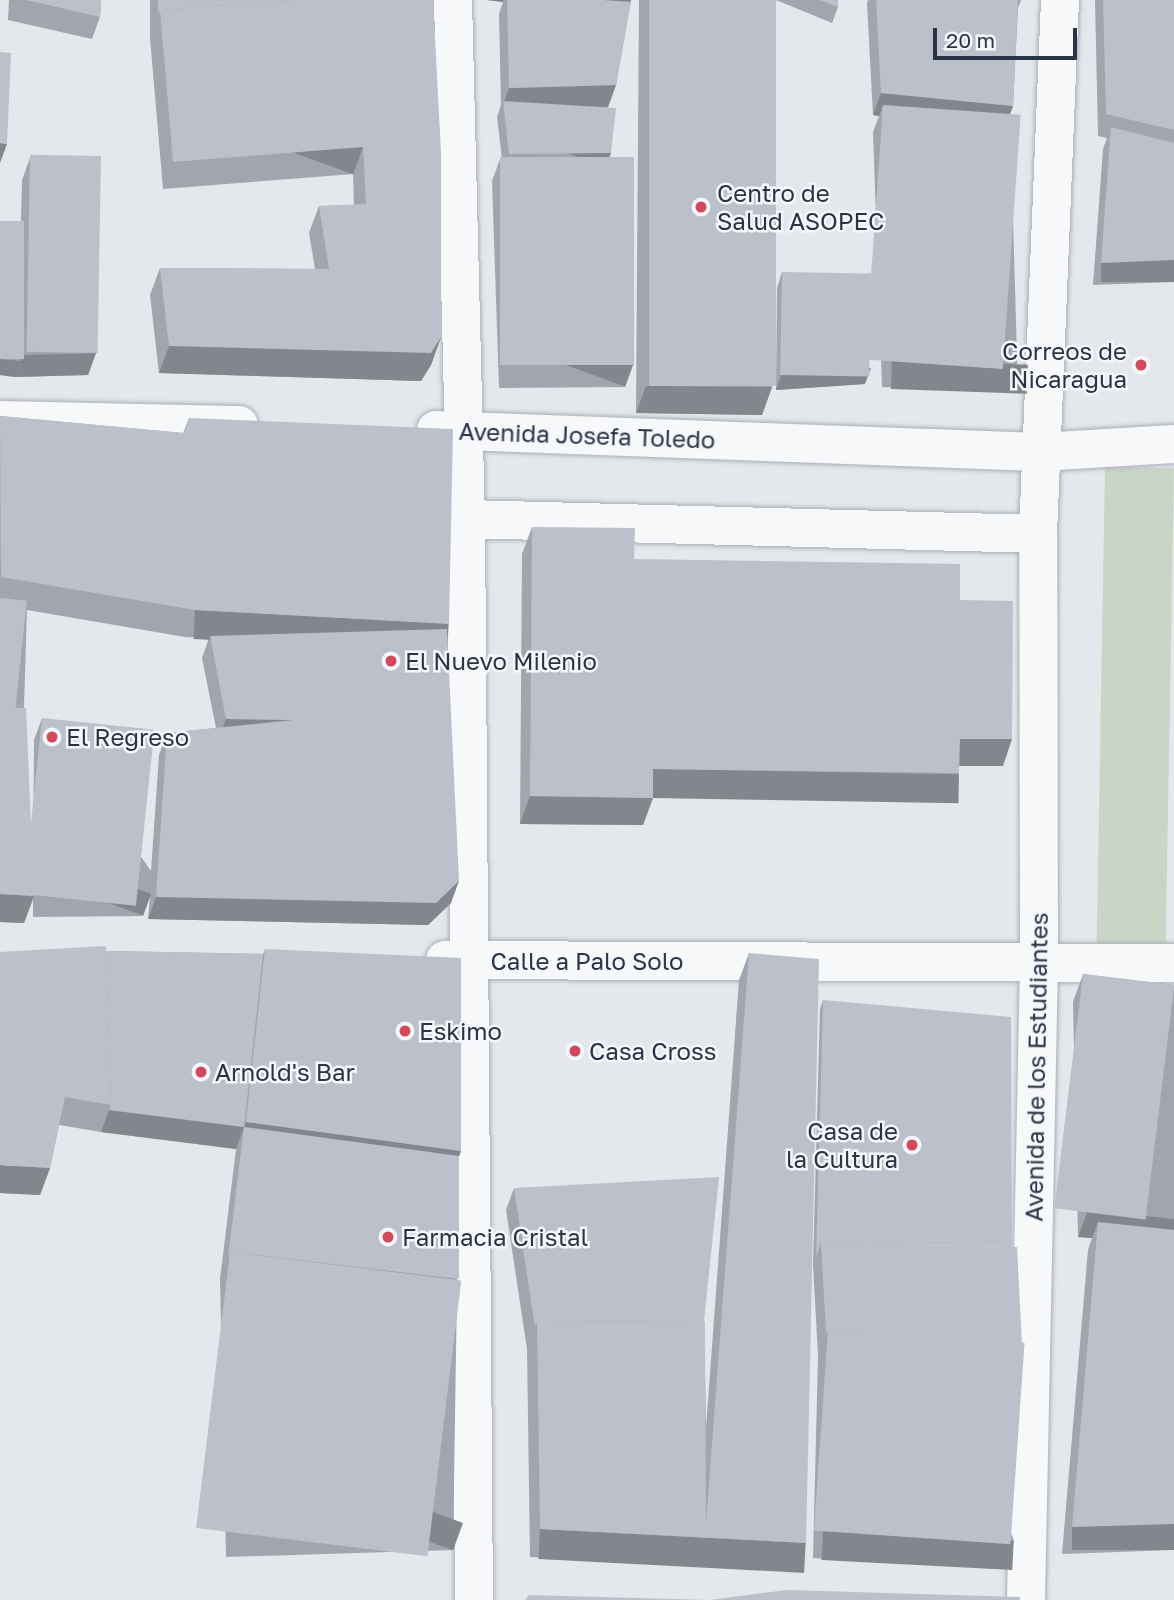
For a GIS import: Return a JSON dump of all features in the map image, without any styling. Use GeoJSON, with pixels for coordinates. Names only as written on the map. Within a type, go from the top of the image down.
{"type":"FeatureCollection","features":[{"type":"Feature","properties":{"kind":"street"},"geometry":{"type":"LineString","coordinates":[[453,0],[466,519],[474,1600]]}},
{"type":"Feature","properties":{"kind":"street","name":"Avenida de los Estudiantes"},"geometry":{"type":"LineString","coordinates":[[1026,1600],[1039,962],[1038,534],[1060,0]]}},
{"type":"Feature","properties":{"kind":"street"},"geometry":{"type":"LineString","coordinates":[[0,420],[280,426]]}},
{"type":"Feature","properties":{"kind":"street","name":"Avenida Josefa Toledo"},"geometry":{"type":"LineString","coordinates":[[392,429],[1040,452],[1174,444]]}},
{"type":"Feature","properties":{"kind":"street"},"geometry":{"type":"LineString","coordinates":[[466,519],[1038,534]]}},
{"type":"Feature","properties":{"kind":"street","name":"Calle a Palo Solo"},"geometry":{"type":"LineString","coordinates":[[401,960],[1174,963]]}},
{"type":"Feature","properties":{"kind":"green space"},"geometry":{"type":"Polygon","coordinates":[[[1105,467],[1174,468],[1166,947],[1097,946],[1105,467]]]}},
{"type":"Feature","properties":{"kind":"building"},"geometry":{"type":"Polygon","coordinates":[[[26,0],[101,0],[100,17],[26,0]]]}},
{"type":"Feature","properties":{"kind":"building"},"geometry":{"type":"Polygon","coordinates":[[[158,0],[293,0],[160,10],[158,16],[158,0]]]}},
{"type":"Feature","properties":{"kind":"building"},"geometry":{"type":"Polygon","coordinates":[[[293,0],[433,0],[441,152],[441,337],[431,353],[169,346],[160,268],[329,269],[319,206],[366,204],[363,147],[173,162],[160,10],[293,0]]]}},
{"type":"Feature","properties":{"kind":"building"},"geometry":{"type":"Polygon","coordinates":[[[507,0],[631,2],[616,85],[509,88],[507,0]]]}},
{"type":"Feature","properties":{"kind":"building","name":"Centro de Salud ASOPEC"},"geometry":{"type":"Polygon","coordinates":[[[649,0],[776,0],[776,386],[649,386],[649,0]]]}},
{"type":"Feature","properties":{"kind":"building"},"geometry":{"type":"Polygon","coordinates":[[[820,0],[838,0],[838,7],[820,0]]]}},
{"type":"Feature","properties":{"kind":"building"},"geometry":{"type":"Polygon","coordinates":[[[876,0],[1018,0],[1013,106],[881,93],[876,0]]]}},
{"type":"Feature","properties":{"kind":"building"},"geometry":{"type":"Polygon","coordinates":[[[1103,0],[1174,0],[1174,130],[1106,114],[1103,0]]]}},
{"type":"Feature","properties":{"kind":"building"},"geometry":{"type":"Polygon","coordinates":[[[0,52],[11,53],[7,144],[0,143],[0,52]]]}},
{"type":"Feature","properties":{"kind":"building"},"geometry":{"type":"Polygon","coordinates":[[[503,101],[616,108],[611,153],[509,154],[503,101]]]}},
{"type":"Feature","properties":{"kind":"building"},"geometry":{"type":"Polygon","coordinates":[[[883,105],[1021,115],[1003,369],[865,359],[883,105]]]}},
{"type":"Feature","properties":{"kind":"building"},"geometry":{"type":"Polygon","coordinates":[[[1111,127],[1174,143],[1174,260],[1101,263],[1111,127]]]}},
{"type":"Feature","properties":{"kind":"building"},"geometry":{"type":"Polygon","coordinates":[[[30,155],[101,156],[98,353],[27,352],[30,155]]]}},
{"type":"Feature","properties":{"kind":"building"},"geometry":{"type":"Polygon","coordinates":[[[500,157],[634,157],[634,365],[500,365],[500,157]]]}},
{"type":"Feature","properties":{"kind":"building"},"geometry":{"type":"Polygon","coordinates":[[[0,221],[24,221],[24,359],[0,359],[0,221]]]}},
{"type":"Feature","properties":{"kind":"building"},"geometry":{"type":"Polygon","coordinates":[[[782,272],[871,274],[869,377],[780,375],[782,272]]]}},
{"type":"Feature","properties":{"kind":"building"},"geometry":{"type":"Polygon","coordinates":[[[0,416],[184,433],[189,418],[453,429],[449,624],[195,610],[1,577],[0,416]]]}},
{"type":"Feature","properties":{"kind":"building"},"geometry":{"type":"Polygon","coordinates":[[[532,527],[635,528],[634,559],[960,564],[960,600],[1013,601],[1012,739],[960,739],[959,773],[653,769],[653,798],[530,796],[532,527]]]}},
{"type":"Feature","properties":{"kind":"building"},"geometry":{"type":"Polygon","coordinates":[[[0,598],[27,601],[15,709],[0,708],[0,598]]]}},
{"type":"Feature","properties":{"kind":"building"},"geometry":{"type":"Polygon","coordinates":[[[447,629],[459,881],[436,903],[156,897],[167,733],[293,720],[226,719],[210,636],[447,629]]]}},
{"type":"Feature","properties":{"kind":"building"},"geometry":{"type":"Polygon","coordinates":[[[0,707],[26,708],[34,896],[0,894],[0,707]]]}},
{"type":"Feature","properties":{"kind":"building"},"geometry":{"type":"Polygon","coordinates":[[[42,718],[154,730],[136,906],[23,894],[42,718]]]}},
{"type":"Feature","properties":{"kind":"building"},"geometry":{"type":"Polygon","coordinates":[[[106,946],[111,1105],[65,1097],[50,1168],[0,1165],[0,952],[106,946]]]}},
{"type":"Feature","properties":{"kind":"building"},"geometry":{"type":"Polygon","coordinates":[[[265,949],[461,958],[461,1151],[246,1122],[265,949]]]}},
{"type":"Feature","properties":{"kind":"building"},"geometry":{"type":"Polygon","coordinates":[[[106,951],[263,954],[244,1127],[109,1110],[106,951]]]}},
{"type":"Feature","properties":{"kind":"building"},"geometry":{"type":"Polygon","coordinates":[[[749,953],[819,959],[806,1543],[540,1529],[537,1322],[705,1321],[706,1523],[749,953]]]}},
{"type":"Feature","properties":{"kind":"building"},"geometry":{"type":"Polygon","coordinates":[[[1083,974],[1174,985],[1146,1219],[1054,1208],[1083,974]]]}},
{"type":"Feature","properties":{"kind":"building","name":"Casa de la Cultura"},"geometry":{"type":"Polygon","coordinates":[[[823,1000],[1011,1017],[1012,1247],[821,1243],[816,1257],[823,1000]]]}},
{"type":"Feature","properties":{"kind":"building"},"geometry":{"type":"Polygon","coordinates":[[[244,1127],[459,1156],[459,1279],[230,1252],[228,1257],[244,1127]]]}},
{"type":"Feature","properties":{"kind":"building"},"geometry":{"type":"Polygon","coordinates":[[[719,1177],[704,1321],[537,1322],[535,1327],[514,1188],[719,1177]]]}},
{"type":"Feature","properties":{"kind":"building"},"geometry":{"type":"Polygon","coordinates":[[[1098,1222],[1174,1230],[1174,1524],[1072,1527],[1098,1222]]]}},
{"type":"Feature","properties":{"kind":"building"},"geometry":{"type":"Polygon","coordinates":[[[821,1243],[1017,1247],[1022,1344],[828,1329],[826,1334],[821,1243]]]}},
{"type":"Feature","properties":{"kind":"building"},"geometry":{"type":"Polygon","coordinates":[[[230,1252],[461,1280],[427,1556],[196,1528],[230,1252]]]}},
{"type":"Feature","properties":{"kind":"building"},"geometry":{"type":"Polygon","coordinates":[[[828,1329],[1025,1343],[1010,1544],[814,1531],[828,1329]]]}},
{"type":"Feature","properties":{"kind":"building"},"geometry":{"type":"Polygon","coordinates":[[[787,1590],[1020,1597],[1020,1600],[709,1600],[787,1590]]]}},
{"type":"Feature","properties":{"kind":"building"},"geometry":{"type":"Polygon","coordinates":[[[529,1595],[709,1600],[525,1600],[529,1595]]]}},
{"type":"Feature","properties":{"kind":"place","name":"Centro de Salud ASOPEC"},"geometry":{"type":"Point","coordinates":[701,207]}},
{"type":"Feature","properties":{"kind":"place","name":"Correos de Nicaragua"},"geometry":{"type":"Point","coordinates":[1141,365]}},
{"type":"Feature","properties":{"kind":"place","name":"El Nuevo Milenio"},"geometry":{"type":"Point","coordinates":[391,661]}},
{"type":"Feature","properties":{"kind":"place","name":"El Regreso"},"geometry":{"type":"Point","coordinates":[52,737]}},
{"type":"Feature","properties":{"kind":"place","name":"Eskimo"},"geometry":{"type":"Point","coordinates":[405,1031]}},
{"type":"Feature","properties":{"kind":"place","name":"Casa Cross"},"geometry":{"type":"Point","coordinates":[575,1051]}},
{"type":"Feature","properties":{"kind":"place","name":"Arnold's Bar"},"geometry":{"type":"Point","coordinates":[201,1072]}},
{"type":"Feature","properties":{"kind":"place","name":"Casa de la Cultura"},"geometry":{"type":"Point","coordinates":[912,1145]}},
{"type":"Feature","properties":{"kind":"place","name":"Farmacia Cristal"},"geometry":{"type":"Point","coordinates":[388,1237]}}]}
